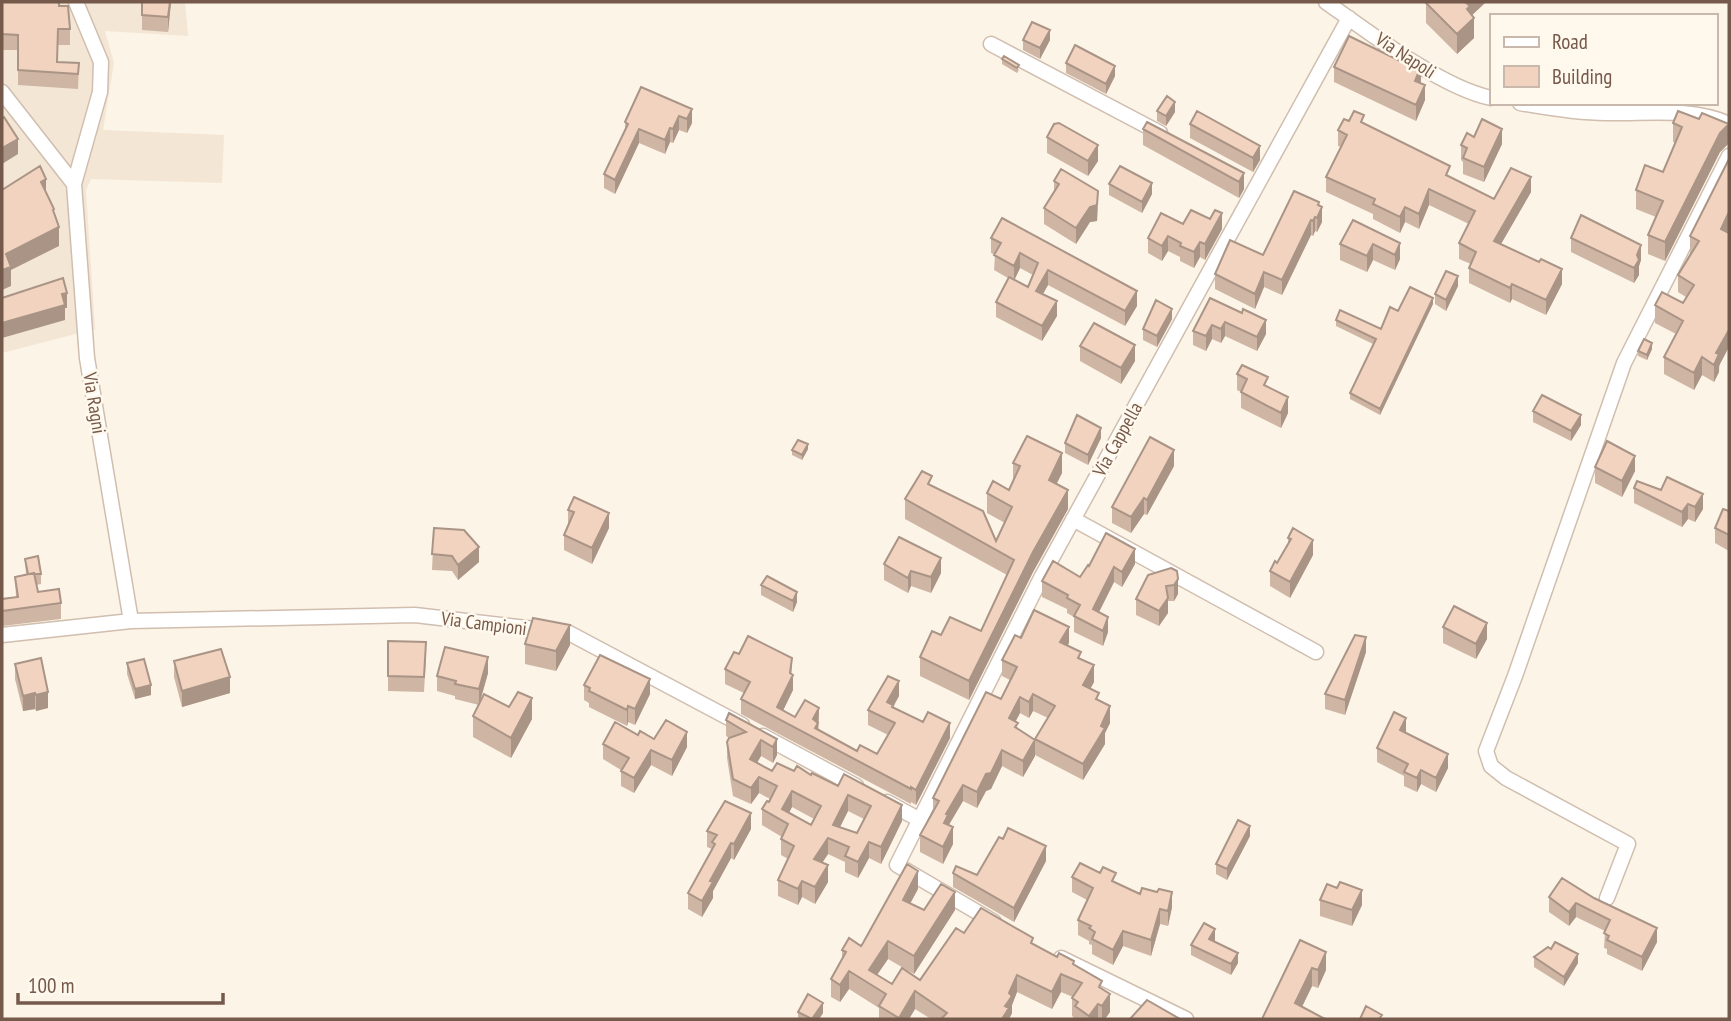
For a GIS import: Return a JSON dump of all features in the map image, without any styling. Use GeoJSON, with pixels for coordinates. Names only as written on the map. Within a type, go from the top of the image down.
{"type":"FeatureCollection","features":[{"type":"Feature","properties":{"kind":"street","name":"Via Ragni"},"geometry":{"type":"LineString","coordinates":[[76,2],[101,62],[100,92],[74,184],[88,358],[131,621]]}},
{"type":"Feature","properties":{"kind":"street","name":"Via Napoli"},"geometry":{"type":"LineString","coordinates":[[1326,2],[1447,82],[1490,98]]}},
{"type":"Feature","properties":{"kind":"street","name":"Via Cappella"},"geometry":{"type":"LineString","coordinates":[[1002,926],[897,865],[1042,576],[1251,182],[1349,19]]}},
{"type":"Feature","properties":{"kind":"street"},"geometry":{"type":"LineString","coordinates":[[992,44],[1173,140]]}},
{"type":"Feature","properties":{"kind":"street"},"geometry":{"type":"LineString","coordinates":[[2,92],[74,184]]}},
{"type":"Feature","properties":{"kind":"street"},"geometry":{"type":"LineString","coordinates":[[1537,105],[1604,113],[1689,113],[1729,124]]}},
{"type":"Feature","properties":{"kind":"street"},"geometry":{"type":"LineString","coordinates":[[1606,898],[1628,844],[1506,778],[1492,766],[1486,751],[1515,676],[1624,363],[1729,156]]}},
{"type":"Feature","properties":{"kind":"street"},"geometry":{"type":"LineString","coordinates":[[1073,519],[1316,652]]}},
{"type":"Feature","properties":{"kind":"street","name":"Via Campioni"},"geometry":{"type":"LineString","coordinates":[[2,635],[131,621],[415,615],[569,633],[920,820]]}},
{"type":"Feature","properties":{"kind":"street"},"geometry":{"type":"LineString","coordinates":[[1049,953],[1186,1019]]}},
{"type":"Feature","properties":{"kind":"shaded area"},"geometry":{"type":"Polygon","coordinates":[[[2,2],[185,2],[188,36],[105,31],[114,63],[103,130],[224,135],[222,183],[91,179],[86,190],[95,329],[2,353],[2,2]]]}},
{"type":"Feature","properties":{"kind":"building"},"geometry":{"type":"Polygon","coordinates":[[[2,2],[59,2],[59,6],[68,6],[70,29],[58,29],[57,62],[79,63],[78,74],[18,70],[18,35],[2,34],[2,2]]]}},
{"type":"Feature","properties":{"kind":"building"},"geometry":{"type":"Polygon","coordinates":[[[142,2],[170,2],[168,17],[142,15],[142,2]]]}},
{"type":"Feature","properties":{"kind":"building"},"geometry":{"type":"Polygon","coordinates":[[[1427,2],[1465,2],[1470,6],[1467,9],[1474,18],[1457,34],[1427,2]]]}},
{"type":"Feature","properties":{"kind":"building"},"geometry":{"type":"Polygon","coordinates":[[[1032,22],[1050,30],[1040,48],[1023,40],[1032,22]]]}},
{"type":"Feature","properties":{"kind":"building"},"geometry":{"type":"Polygon","coordinates":[[[1349,36],[1400,61],[1402,57],[1421,66],[1415,81],[1425,85],[1416,105],[1334,67],[1349,36]]]}},
{"type":"Feature","properties":{"kind":"building"},"geometry":{"type":"Polygon","coordinates":[[[1075,45],[1115,66],[1106,84],[1066,63],[1075,45]]]}},
{"type":"Feature","properties":{"kind":"building"},"geometry":{"type":"Polygon","coordinates":[[[1004,56],[1019,65],[1017,68],[1002,59],[1004,56]]]}},
{"type":"Feature","properties":{"kind":"building"},"geometry":{"type":"Polygon","coordinates":[[[641,87],[692,109],[687,119],[679,116],[665,140],[639,129],[615,180],[604,174],[628,124],[625,122],[641,87]]]}},
{"type":"Feature","properties":{"kind":"building"},"geometry":{"type":"Polygon","coordinates":[[[1167,96],[1175,102],[1166,116],[1157,111],[1167,96]]]}},
{"type":"Feature","properties":{"kind":"building"},"geometry":{"type":"Polygon","coordinates":[[[1197,111],[1260,146],[1253,158],[1190,124],[1197,111]]]}},
{"type":"Feature","properties":{"kind":"building"},"geometry":{"type":"Polygon","coordinates":[[[1354,111],[1364,115],[1361,122],[1450,166],[1446,175],[1494,199],[1511,168],[1531,177],[1494,241],[1539,262],[1541,259],[1562,269],[1546,300],[1512,284],[1510,288],[1469,268],[1476,252],[1459,243],[1475,211],[1429,189],[1419,214],[1405,207],[1400,217],[1373,204],[1375,199],[1326,177],[1347,135],[1338,130],[1344,119],[1349,121],[1354,111]]]}},
{"type":"Feature","properties":{"kind":"building"},"geometry":{"type":"Polygon","coordinates":[[[1678,111],[1699,119],[1702,113],[1729,124],[1720,133],[1665,242],[1648,235],[1663,201],[1636,190],[1645,165],[1663,172],[1682,127],[1673,123],[1678,111]]]}},
{"type":"Feature","properties":{"kind":"building"},"geometry":{"type":"Polygon","coordinates":[[[4,117],[18,139],[2,148],[2,119],[4,117]]]}},
{"type":"Feature","properties":{"kind":"building"},"geometry":{"type":"Polygon","coordinates":[[[1482,119],[1502,129],[1484,167],[1463,158],[1467,148],[1461,145],[1467,133],[1474,137],[1482,119]]]}},
{"type":"Feature","properties":{"kind":"building"},"geometry":{"type":"Polygon","coordinates":[[[1147,122],[1244,173],[1239,182],[1143,129],[1147,122]]]}},
{"type":"Feature","properties":{"kind":"building"},"geometry":{"type":"Polygon","coordinates":[[[1059,123],[1098,145],[1088,161],[1047,137],[1054,124],[1059,123]]]}},
{"type":"Feature","properties":{"kind":"building"},"geometry":{"type":"Polygon","coordinates":[[[1729,159],[1729,212],[1721,229],[1729,233],[1729,330],[1716,353],[1719,354],[1714,365],[1702,357],[1694,373],[1664,357],[1683,321],[1655,305],[1662,292],[1683,303],[1694,285],[1678,275],[1699,241],[1690,236],[1729,159]]]}},
{"type":"Feature","properties":{"kind":"building"},"geometry":{"type":"Polygon","coordinates":[[[40,166],[46,179],[41,182],[59,227],[6,254],[11,267],[2,270],[2,190],[40,166]]]}},
{"type":"Feature","properties":{"kind":"building"},"geometry":{"type":"Polygon","coordinates":[[[1120,166],[1152,183],[1142,202],[1109,184],[1120,166]]]}},
{"type":"Feature","properties":{"kind":"building"},"geometry":{"type":"Polygon","coordinates":[[[1061,169],[1098,191],[1097,205],[1090,207],[1076,228],[1044,208],[1059,184],[1054,181],[1061,169]]]}},
{"type":"Feature","properties":{"kind":"building"},"geometry":{"type":"Polygon","coordinates":[[[1294,191],[1319,202],[1318,205],[1322,207],[1317,218],[1311,220],[1282,280],[1264,272],[1255,294],[1215,274],[1230,240],[1263,255],[1294,191]]]}},
{"type":"Feature","properties":{"kind":"building"},"geometry":{"type":"Polygon","coordinates":[[[1191,210],[1210,219],[1215,210],[1222,213],[1205,244],[1200,242],[1194,252],[1180,246],[1181,243],[1168,236],[1162,246],[1148,238],[1161,213],[1183,224],[1191,210]]]}},
{"type":"Feature","properties":{"kind":"building"},"geometry":{"type":"Polygon","coordinates":[[[1581,215],[1641,245],[1637,255],[1639,260],[1634,268],[1571,238],[1581,215]]]}},
{"type":"Feature","properties":{"kind":"building"},"geometry":{"type":"Polygon","coordinates":[[[1002,218],[1137,291],[1125,311],[1048,270],[1036,291],[1057,301],[1042,326],[996,302],[1009,277],[1028,287],[1038,263],[1020,253],[1014,266],[994,255],[1001,243],[991,238],[1002,218]]]}},
{"type":"Feature","properties":{"kind":"building"},"geometry":{"type":"Polygon","coordinates":[[[1353,220],[1400,243],[1395,255],[1373,244],[1367,256],[1340,244],[1353,220]]]}},
{"type":"Feature","properties":{"kind":"building"},"geometry":{"type":"Polygon","coordinates":[[[1446,271],[1458,276],[1446,300],[1435,294],[1446,271]]]}},
{"type":"Feature","properties":{"kind":"building"},"geometry":{"type":"Polygon","coordinates":[[[63,278],[67,293],[62,294],[65,305],[2,323],[2,298],[63,278]]]}},
{"type":"Feature","properties":{"kind":"building"},"geometry":{"type":"Polygon","coordinates":[[[1410,287],[1433,298],[1380,409],[1350,393],[1376,339],[1336,320],[1340,310],[1381,329],[1390,307],[1398,311],[1410,287]]]}},
{"type":"Feature","properties":{"kind":"building"},"geometry":{"type":"Polygon","coordinates":[[[1210,298],[1242,313],[1243,309],[1266,320],[1257,337],[1225,322],[1221,329],[1212,325],[1206,336],[1193,331],[1210,298]]]}},
{"type":"Feature","properties":{"kind":"building"},"geometry":{"type":"Polygon","coordinates":[[[1156,300],[1172,309],[1157,336],[1143,329],[1156,300]]]}},
{"type":"Feature","properties":{"kind":"building"},"geometry":{"type":"Polygon","coordinates":[[[1094,323],[1135,345],[1121,368],[1080,346],[1094,323]]]}},
{"type":"Feature","properties":{"kind":"building"},"geometry":{"type":"Polygon","coordinates":[[[1644,339],[1652,343],[1647,355],[1638,351],[1644,339]]]}},
{"type":"Feature","properties":{"kind":"building"},"geometry":{"type":"Polygon","coordinates":[[[1242,365],[1268,377],[1264,385],[1288,397],[1281,413],[1241,392],[1247,379],[1237,374],[1242,365]]]}},
{"type":"Feature","properties":{"kind":"building"},"geometry":{"type":"Polygon","coordinates":[[[1542,395],[1581,415],[1571,431],[1533,411],[1542,395]]]}},
{"type":"Feature","properties":{"kind":"building"},"geometry":{"type":"Polygon","coordinates":[[[1077,415],[1101,428],[1088,455],[1065,443],[1077,415]]]}},
{"type":"Feature","properties":{"kind":"building"},"geometry":{"type":"Polygon","coordinates":[[[1027,436],[1062,453],[1049,480],[1068,490],[1033,552],[969,681],[920,657],[932,631],[941,635],[950,617],[981,631],[1014,560],[905,499],[922,471],[932,476],[928,484],[983,511],[996,541],[1012,507],[987,493],[993,481],[1009,490],[1020,466],[1013,463],[1027,436]]]}},
{"type":"Feature","properties":{"kind":"building"},"geometry":{"type":"Polygon","coordinates":[[[1150,437],[1174,450],[1147,500],[1144,498],[1131,517],[1112,507],[1150,437]]]}},
{"type":"Feature","properties":{"kind":"building"},"geometry":{"type":"Polygon","coordinates":[[[798,440],[808,444],[802,455],[792,450],[798,440]]]}},
{"type":"Feature","properties":{"kind":"building"},"geometry":{"type":"Polygon","coordinates":[[[1607,441],[1635,456],[1622,481],[1595,467],[1607,441]]]}},
{"type":"Feature","properties":{"kind":"building"},"geometry":{"type":"Polygon","coordinates":[[[1667,477],[1703,494],[1695,507],[1688,504],[1682,512],[1634,488],[1637,481],[1661,490],[1667,477]]]}},
{"type":"Feature","properties":{"kind":"building"},"geometry":{"type":"Polygon","coordinates":[[[574,497],[609,513],[592,548],[564,535],[574,512],[568,510],[574,497]]]}},
{"type":"Feature","properties":{"kind":"building"},"geometry":{"type":"Polygon","coordinates":[[[1723,509],[1729,511],[1729,535],[1715,528],[1723,509]]]}},
{"type":"Feature","properties":{"kind":"building"},"geometry":{"type":"Polygon","coordinates":[[[434,528],[464,530],[479,547],[458,565],[452,556],[432,554],[434,528]]]}},
{"type":"Feature","properties":{"kind":"building"},"geometry":{"type":"Polygon","coordinates":[[[1293,528],[1313,540],[1290,582],[1270,571],[1291,539],[1288,538],[1293,528]]]}},
{"type":"Feature","properties":{"kind":"building"},"geometry":{"type":"Polygon","coordinates":[[[1106,533],[1135,549],[1122,572],[1114,567],[1093,609],[1108,617],[1103,631],[1074,616],[1080,605],[1042,581],[1053,561],[1080,577],[1089,566],[1106,533]]]}},
{"type":"Feature","properties":{"kind":"building"},"geometry":{"type":"Polygon","coordinates":[[[899,537],[941,558],[931,577],[911,571],[908,578],[884,564],[899,537]]]}},
{"type":"Feature","properties":{"kind":"building"},"geometry":{"type":"Polygon","coordinates":[[[38,556],[41,574],[28,574],[25,559],[38,556]]]}},
{"type":"Feature","properties":{"kind":"building"},"geometry":{"type":"Polygon","coordinates":[[[1171,568],[1177,571],[1178,579],[1174,585],[1166,586],[1168,598],[1159,611],[1136,599],[1148,575],[1171,568]]]}},
{"type":"Feature","properties":{"kind":"building"},"geometry":{"type":"Polygon","coordinates":[[[34,573],[38,592],[59,589],[61,603],[2,611],[2,599],[18,597],[15,577],[34,573]]]}},
{"type":"Feature","properties":{"kind":"building"},"geometry":{"type":"Polygon","coordinates":[[[767,576],[797,592],[793,601],[761,585],[767,576]]]}},
{"type":"Feature","properties":{"kind":"building"},"geometry":{"type":"Polygon","coordinates":[[[1454,606],[1487,623],[1476,644],[1443,627],[1454,606]]]}},
{"type":"Feature","properties":{"kind":"building"},"geometry":{"type":"Polygon","coordinates":[[[1034,610],[1069,627],[1060,642],[1081,652],[1078,658],[1094,665],[1083,685],[1099,693],[1096,699],[1110,706],[1101,726],[1105,728],[1083,764],[1035,739],[1055,706],[1033,694],[1029,702],[1020,697],[1009,718],[1018,723],[1015,727],[1035,740],[1023,761],[1002,750],[991,773],[986,774],[977,792],[963,785],[946,814],[948,815],[944,823],[953,827],[943,847],[920,835],[939,801],[933,798],[986,692],[1001,699],[1017,667],[1002,660],[1015,635],[1021,638],[1034,610]]]}},
{"type":"Feature","properties":{"kind":"building"},"geometry":{"type":"Polygon","coordinates":[[[533,618],[570,625],[556,651],[525,644],[533,618]]]}},
{"type":"Feature","properties":{"kind":"building"},"geometry":{"type":"Polygon","coordinates":[[[1355,635],[1366,637],[1345,700],[1325,694],[1355,635]]]}},
{"type":"Feature","properties":{"kind":"building"},"geometry":{"type":"Polygon","coordinates":[[[748,636],[792,658],[790,673],[793,675],[777,707],[795,717],[805,700],[819,708],[813,719],[818,723],[815,728],[857,751],[860,745],[877,754],[895,723],[868,710],[888,676],[899,681],[887,702],[893,705],[892,707],[923,722],[928,712],[950,723],[916,790],[741,699],[750,682],[725,669],[734,652],[739,654],[748,636]]]}},
{"type":"Feature","properties":{"kind":"building"},"geometry":{"type":"Polygon","coordinates":[[[388,641],[426,642],[424,677],[388,676],[388,641]]]}},
{"type":"Feature","properties":{"kind":"building"},"geometry":{"type":"Polygon","coordinates":[[[445,647],[488,657],[479,689],[455,684],[456,681],[437,676],[445,647]]]}},
{"type":"Feature","properties":{"kind":"building"},"geometry":{"type":"Polygon","coordinates":[[[221,649],[230,677],[182,691],[174,661],[221,649]]]}},
{"type":"Feature","properties":{"kind":"building"},"geometry":{"type":"Polygon","coordinates":[[[600,655],[650,679],[635,709],[628,706],[627,710],[589,691],[590,688],[584,685],[600,655]]]}},
{"type":"Feature","properties":{"kind":"building"},"geometry":{"type":"Polygon","coordinates":[[[41,658],[48,692],[23,696],[15,664],[41,658]]]}},
{"type":"Feature","properties":{"kind":"building"},"geometry":{"type":"Polygon","coordinates":[[[144,659],[151,685],[135,689],[127,663],[144,659]]]}},
{"type":"Feature","properties":{"kind":"building"},"geometry":{"type":"Polygon","coordinates":[[[518,692],[532,698],[511,738],[473,716],[484,694],[509,707],[518,692]]]}},
{"type":"Feature","properties":{"kind":"building"},"geometry":{"type":"Polygon","coordinates":[[[1394,712],[1406,718],[1400,730],[1448,754],[1436,778],[1421,770],[1417,778],[1404,772],[1408,764],[1377,748],[1394,712]]]}},
{"type":"Feature","properties":{"kind":"building"},"geometry":{"type":"Polygon","coordinates":[[[729,713],[777,739],[773,747],[761,740],[750,759],[772,771],[777,763],[794,771],[797,766],[838,786],[844,774],[902,805],[881,847],[869,842],[858,862],[845,856],[849,847],[828,838],[814,859],[828,865],[815,887],[802,881],[798,889],[778,880],[794,846],[781,839],[788,824],[762,809],[777,786],[759,777],[751,788],[733,779],[727,742],[729,738],[746,732],[726,720],[729,713]],[[792,791],[782,809],[811,825],[821,806],[792,791]],[[848,795],[833,825],[857,833],[871,806],[848,795]]]}},
{"type":"Feature","properties":{"kind":"building"},"geometry":{"type":"Polygon","coordinates":[[[666,720],[687,732],[672,760],[651,750],[634,778],[621,771],[629,758],[603,744],[615,722],[638,735],[640,731],[654,739],[666,720]]]}},
{"type":"Feature","properties":{"kind":"building"},"geometry":{"type":"Polygon","coordinates":[[[725,801],[751,813],[734,844],[731,843],[702,901],[688,893],[715,844],[712,842],[717,835],[707,831],[725,801]]]}},
{"type":"Feature","properties":{"kind":"building"},"geometry":{"type":"Polygon","coordinates":[[[1238,820],[1250,826],[1227,869],[1216,864],[1238,820]]]}},
{"type":"Feature","properties":{"kind":"building"},"geometry":{"type":"Polygon","coordinates":[[[1008,828],[1046,846],[1014,908],[953,873],[956,866],[977,875],[999,837],[1003,839],[1008,828]]]}},
{"type":"Feature","properties":{"kind":"building"},"geometry":{"type":"Polygon","coordinates":[[[1080,863],[1100,873],[1103,867],[1116,873],[1112,881],[1140,894],[1142,888],[1172,892],[1168,911],[1160,909],[1151,940],[1123,931],[1113,950],[1092,939],[1095,932],[1089,928],[1091,926],[1078,920],[1093,888],[1072,877],[1080,863]]]}},
{"type":"Feature","properties":{"kind":"building"},"geometry":{"type":"Polygon","coordinates":[[[907,864],[918,871],[903,900],[924,910],[941,884],[955,892],[914,956],[888,941],[869,970],[892,984],[902,968],[920,980],[956,928],[964,933],[981,908],[1033,938],[1031,943],[1057,957],[1059,953],[1074,961],[1073,964],[1102,981],[1099,987],[1110,994],[1102,1006],[1098,1004],[1089,1016],[1075,1006],[1078,1002],[1072,998],[1082,983],[1061,974],[1052,992],[1017,975],[1009,993],[1012,996],[1005,1006],[1009,1008],[1002,1019],[941,1019],[947,1013],[915,991],[899,1018],[879,1006],[886,994],[849,971],[840,985],[831,979],[846,952],[842,950],[849,938],[861,946],[907,864]]]}},
{"type":"Feature","properties":{"kind":"building"},"geometry":{"type":"Polygon","coordinates":[[[1562,878],[1594,898],[1657,928],[1642,957],[1607,940],[1609,936],[1604,933],[1610,920],[1576,903],[1569,912],[1549,897],[1562,878]]]}},
{"type":"Feature","properties":{"kind":"building"},"geometry":{"type":"Polygon","coordinates":[[[1340,882],[1362,890],[1352,910],[1320,900],[1327,884],[1337,888],[1340,882]]]}},
{"type":"Feature","properties":{"kind":"building"},"geometry":{"type":"Polygon","coordinates":[[[1204,923],[1215,929],[1209,939],[1238,953],[1231,964],[1191,945],[1204,923]]]}},
{"type":"Feature","properties":{"kind":"building"},"geometry":{"type":"Polygon","coordinates":[[[1300,940],[1326,952],[1318,970],[1312,968],[1295,1003],[1325,1019],[1262,1019],[1300,940]]]}},
{"type":"Feature","properties":{"kind":"building"},"geometry":{"type":"Polygon","coordinates":[[[1555,942],[1578,954],[1564,977],[1534,957],[1548,947],[1551,949],[1555,942]]]}},
{"type":"Feature","properties":{"kind":"building"},"geometry":{"type":"Polygon","coordinates":[[[808,994],[823,1003],[812,1019],[798,1012],[808,994]]]}},
{"type":"Feature","properties":{"kind":"building"},"geometry":{"type":"Polygon","coordinates":[[[1147,1000],[1180,1019],[1130,1019],[1147,1000]]]}},
{"type":"Feature","properties":{"kind":"building"},"geometry":{"type":"Polygon","coordinates":[[[1366,1006],[1382,1015],[1379,1019],[1360,1019],[1366,1006]]]}}]}
